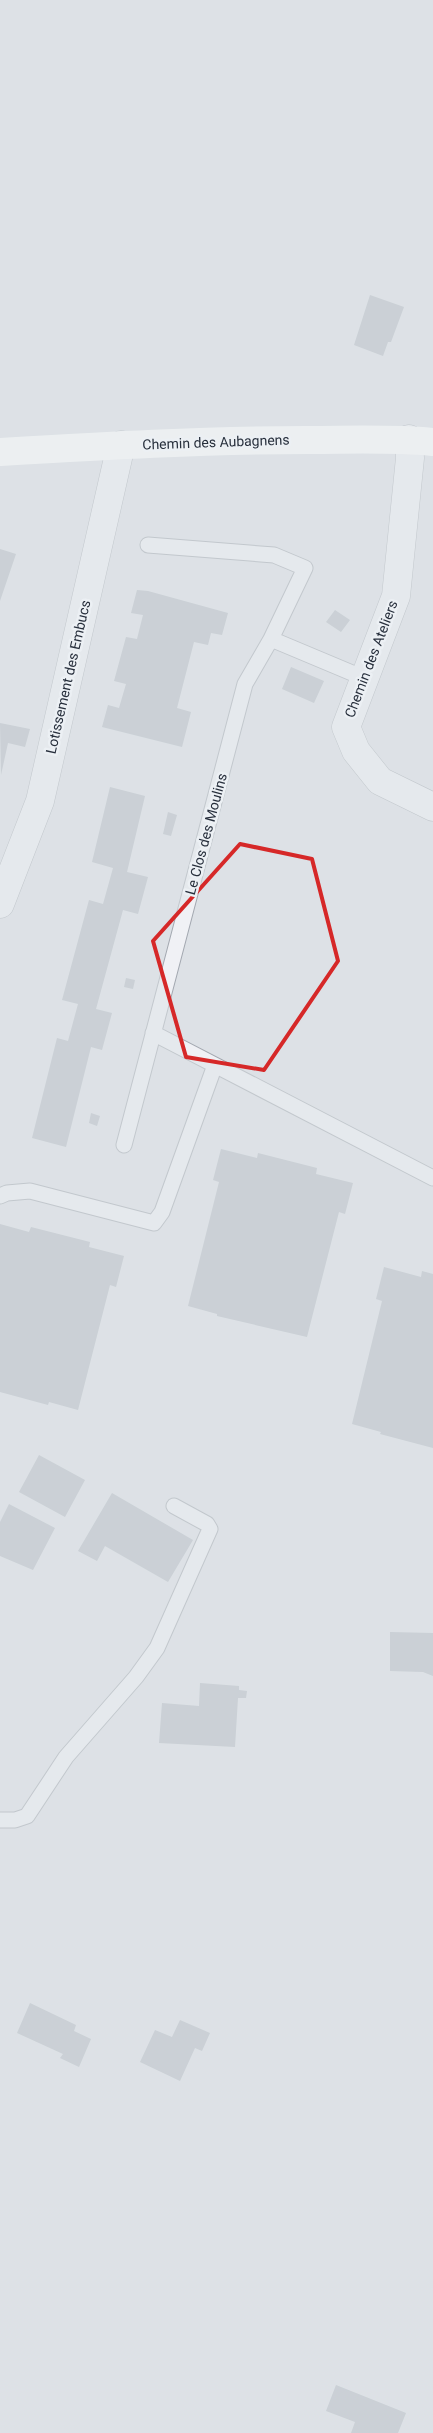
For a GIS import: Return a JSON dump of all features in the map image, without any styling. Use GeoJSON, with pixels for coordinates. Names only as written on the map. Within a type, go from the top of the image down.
{"type":"FeatureCollection","features":[{"type":"Feature","properties":{"kind":"street","name":"Chemin des Aubagnens"},"geometry":{"type":"LineString","coordinates":[[0,452],[121,445],[277,440],[421,441]]}},
{"type":"Feature","properties":{"kind":"street","name":"Chemin des Ateliers"},"geometry":{"type":"LineString","coordinates":[[421,441],[410,458],[396,596],[346,727],[356,751],[380,780],[433,807]]}},
{"type":"Feature","properties":{"kind":"street","name":"Lotissement des Embucs"},"geometry":{"type":"LineString","coordinates":[[0,904],[40,801],[121,445]]}},
{"type":"Feature","properties":{"kind":"lane","name":"Le Clos des Moulins"},"geometry":{"type":"LineString","coordinates":[[124,1145],[245,684],[271,639],[305,568],[274,555],[148,545]]}},
{"type":"Feature","properties":{"kind":"lane"},"geometry":{"type":"LineString","coordinates":[[271,639],[364,678]]}},
{"type":"Feature","properties":{"kind":"lane"},"geometry":{"type":"LineString","coordinates":[[154,1033],[433,1178]]}},
{"type":"Feature","properties":{"kind":"lane"},"geometry":{"type":"LineString","coordinates":[[0,1196],[7,1193],[30,1191],[154,1223],[162,1212],[215,1065]]}},
{"type":"Feature","properties":{"kind":"lane"},"geometry":{"type":"LineString","coordinates":[[0,1820],[16,1820],[27,1816],[66,1757],[136,1677],[157,1648],[210,1529],[207,1524],[174,1506]]}},
{"type":"Feature","properties":{"kind":"highlighted area"},"geometry":{"type":"Polygon","coordinates":[[[240,844],[312,859],[338,961],[264,1070],[186,1057],[153,941],[240,844]]]}},
{"type":"Feature","properties":{"kind":"building"},"geometry":{"type":"Polygon","coordinates":[[[370,295],[404,307],[391,342],[388,342],[383,356],[354,345],[370,295]]]}},
{"type":"Feature","properties":{"kind":"building"},"geometry":{"type":"Polygon","coordinates":[[[0,549],[16,554],[0,601],[0,549]]]}},
{"type":"Feature","properties":{"kind":"building"},"geometry":{"type":"Polygon","coordinates":[[[137,590],[148,591],[228,613],[222,635],[211,633],[208,645],[194,642],[177,708],[191,712],[182,747],[102,727],[108,705],[119,708],[126,684],[114,681],[126,637],[137,639],[143,615],[131,613],[137,590]]]}},
{"type":"Feature","properties":{"kind":"building"},"geometry":{"type":"Polygon","coordinates":[[[335,610],[350,620],[341,632],[326,622],[335,610]]]}},
{"type":"Feature","properties":{"kind":"building"},"geometry":{"type":"Polygon","coordinates":[[[291,667],[324,681],[314,703],[282,689],[291,667]]]}},
{"type":"Feature","properties":{"kind":"building"},"geometry":{"type":"Polygon","coordinates":[[[0,723],[30,729],[25,747],[8,743],[1,775],[0,723]]]}},
{"type":"Feature","properties":{"kind":"building"},"geometry":{"type":"Polygon","coordinates":[[[110,787],[145,796],[127,872],[148,877],[138,914],[123,910],[96,1009],[112,1013],[102,1050],[91,1047],[66,1147],[32,1138],[57,1038],[68,1041],[78,1004],[62,1000],[89,900],[103,904],[113,868],[92,862],[110,787]]]}},
{"type":"Feature","properties":{"kind":"building"},"geometry":{"type":"Polygon","coordinates":[[[168,812],[177,815],[171,836],[163,834],[168,812]]]}},
{"type":"Feature","properties":{"kind":"building"},"geometry":{"type":"Polygon","coordinates":[[[126,978],[135,980],[133,989],[124,987],[126,978]]]}},
{"type":"Feature","properties":{"kind":"building"},"geometry":{"type":"Polygon","coordinates":[[[91,1113],[100,1116],[97,1126],[89,1123],[91,1113]]]}},
{"type":"Feature","properties":{"kind":"building"},"geometry":{"type":"Polygon","coordinates":[[[221,1149],[257,1158],[258,1153],[317,1168],[316,1174],[353,1183],[345,1214],[339,1212],[307,1337],[217,1316],[217,1314],[188,1306],[219,1182],[213,1180],[221,1149]]]}},
{"type":"Feature","properties":{"kind":"building"},"geometry":{"type":"Polygon","coordinates":[[[0,1224],[29,1232],[31,1227],[90,1242],[89,1247],[124,1256],[116,1287],[110,1285],[78,1410],[49,1402],[48,1405],[0,1392],[0,1224]]]}},
{"type":"Feature","properties":{"kind":"building"},"geometry":{"type":"Polygon","coordinates":[[[384,1267],[421,1277],[422,1271],[433,1274],[433,1448],[380,1434],[381,1432],[352,1424],[382,1301],[376,1299],[384,1267]]]}},
{"type":"Feature","properties":{"kind":"building"},"geometry":{"type":"Polygon","coordinates":[[[39,1455],[85,1480],[65,1517],[19,1492],[39,1455]]]}},
{"type":"Feature","properties":{"kind":"building"},"geometry":{"type":"Polygon","coordinates":[[[112,1493],[193,1540],[168,1582],[105,1546],[97,1561],[78,1551],[112,1493]]]}},
{"type":"Feature","properties":{"kind":"building"},"geometry":{"type":"Polygon","coordinates":[[[9,1504],[55,1528],[33,1570],[0,1556],[0,1522],[9,1504]]]}},
{"type":"Feature","properties":{"kind":"building"},"geometry":{"type":"Polygon","coordinates":[[[390,1632],[433,1633],[433,1676],[423,1672],[390,1671],[390,1632]]]}},
{"type":"Feature","properties":{"kind":"building"},"geometry":{"type":"Polygon","coordinates":[[[200,1683],[239,1686],[239,1690],[247,1691],[246,1698],[238,1698],[235,1747],[159,1743],[162,1703],[199,1706],[200,1683]]]}},
{"type":"Feature","properties":{"kind":"building"},"geometry":{"type":"Polygon","coordinates":[[[30,2003],[76,2025],[74,2031],[91,2039],[79,2067],[60,2058],[63,2054],[17,2033],[30,2003]]]}},
{"type":"Feature","properties":{"kind":"building"},"geometry":{"type":"Polygon","coordinates":[[[180,2020],[210,2033],[202,2051],[195,2048],[180,2081],[140,2062],[155,2030],[172,2037],[180,2020]]]}},
{"type":"Feature","properties":{"kind":"building"},"geometry":{"type":"Polygon","coordinates":[[[336,2385],[406,2413],[398,2433],[351,2433],[355,2422],[326,2411],[336,2385]]]}}]}
